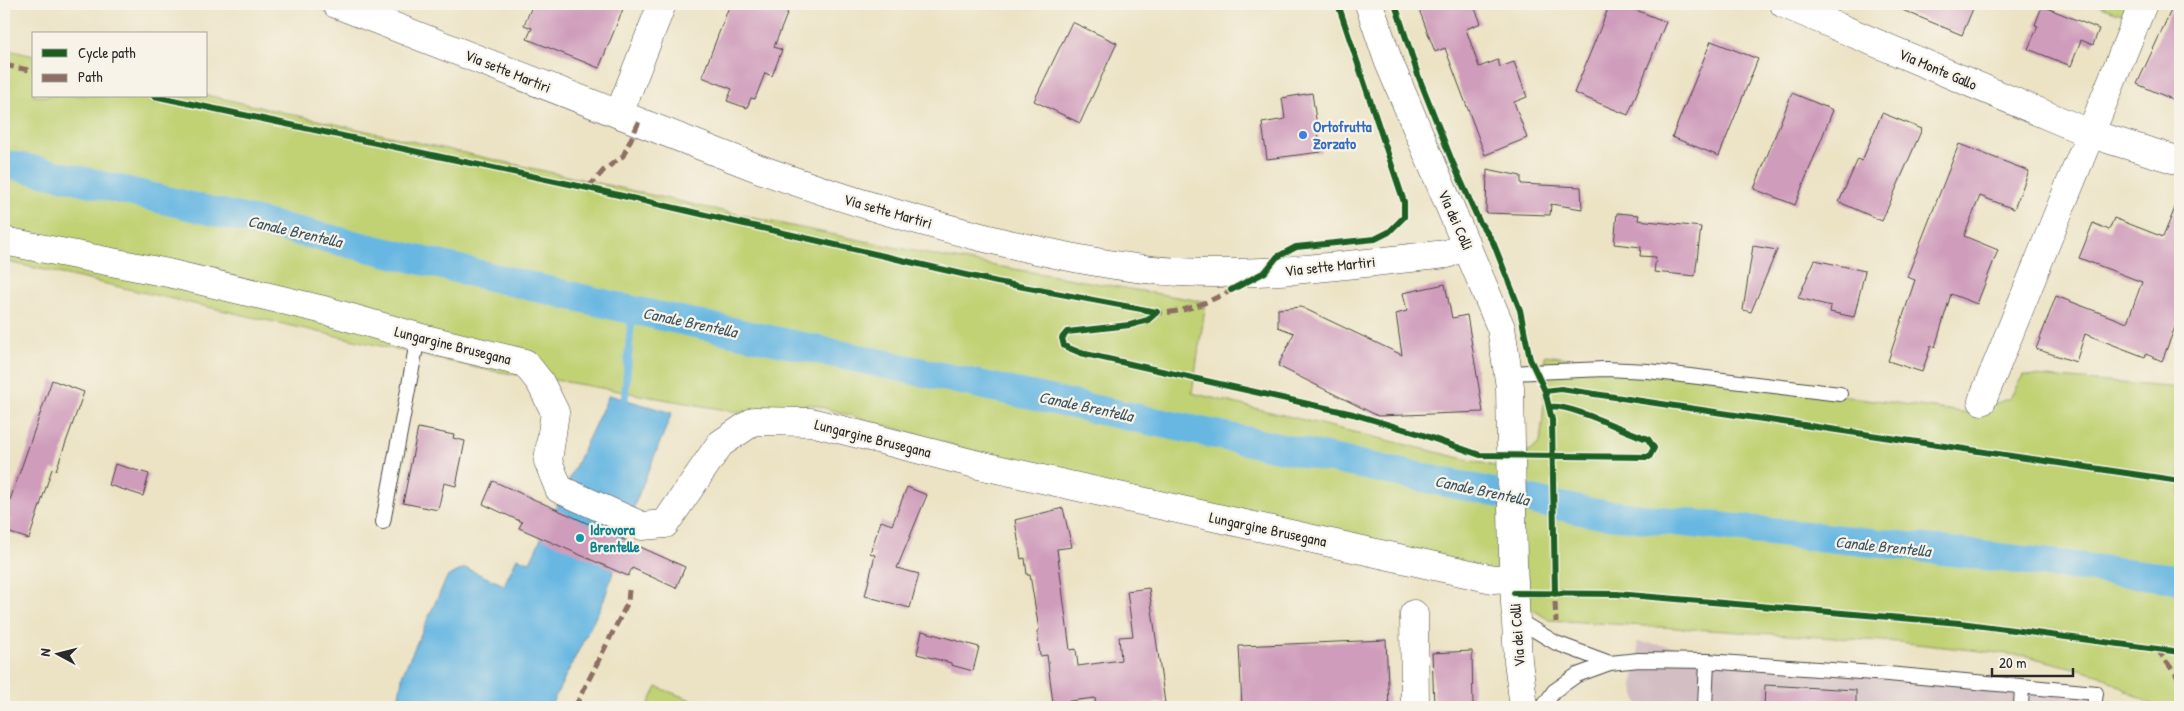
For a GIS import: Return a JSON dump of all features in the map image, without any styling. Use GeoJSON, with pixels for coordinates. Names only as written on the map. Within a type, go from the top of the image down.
{"type":"FeatureCollection","features":[{"type":"Feature","properties":{"kind":"street","name":"Via sette Martiri"},"geometry":{"type":"LineString","coordinates":[[336,4],[760,169],[869,206],[958,231],[1040,251],[1123,267],[1181,272],[1265,272],[1447,254],[1467,245]]}},
{"type":"Feature","properties":{"kind":"street"},"geometry":{"type":"LineString","coordinates":[[619,114],[662,4]]}},
{"type":"Feature","properties":{"kind":"street","name":"Via dei Colli"},"geometry":{"type":"LineString","coordinates":[[1369,4],[1388,60],[1502,328],[1510,380],[1515,618],[1524,707]]}},
{"type":"Feature","properties":{"kind":"street","name":"Via Monte Gallo"},"geometry":{"type":"LineString","coordinates":[[1784,4],[2091,134],[2180,162]]}},
{"type":"Feature","properties":{"kind":"street"},"geometry":{"type":"LineString","coordinates":[[1982,401],[2143,4]]}},
{"type":"Feature","properties":{"kind":"street","name":"Lungargine Brusegana"},"geometry":{"type":"LineString","coordinates":[[4,241],[168,274],[320,309],[418,337],[524,363],[540,382],[555,412],[548,461],[558,489],[642,526],[665,524],[720,444],[754,421],[812,422],[979,465],[1493,579],[1513,570]]}},
{"type":"Feature","properties":{"kind":"street"},"geometry":{"type":"LineString","coordinates":[[1414,614],[1415,707]]}},
{"type":"Feature","properties":{"kind":"lane"},"geometry":{"type":"LineString","coordinates":[[383,522],[418,337]]}},
{"type":"Feature","properties":{"kind":"lane"},"geometry":{"type":"LineString","coordinates":[[1510,380],[1605,369],[1648,371],[1840,394]]}},
{"type":"Feature","properties":{"kind":"lane"},"geometry":{"type":"LineString","coordinates":[[1515,618],[1556,643],[1610,663]]}},
{"type":"Feature","properties":{"kind":"lane"},"geometry":{"type":"LineString","coordinates":[[1543,707],[1554,691],[1577,675],[1610,663],[1639,660],[1707,661],[1888,674],[2096,693],[2094,707]]}},
{"type":"Feature","properties":{"kind":"lane"},"geometry":{"type":"LineString","coordinates":[[1705,707],[1707,661]]}},
{"type":"Feature","properties":{"kind":"lane"},"geometry":{"type":"LineString","coordinates":[[2021,707],[2022,686]]}},
{"type":"Feature","properties":{"kind":"shaded area"},"geometry":{"type":"Polygon","coordinates":[[[1637,642],[2154,706],[1639,707],[1632,684],[1639,660],[1637,642]]]}},
{"type":"Feature","properties":{"kind":"green space"},"geometry":{"type":"Polygon","coordinates":[[[2101,4],[2132,4],[2128,16],[2100,7],[2101,4]]]}},
{"type":"Feature","properties":{"kind":"green space"},"geometry":{"type":"Polygon","coordinates":[[[4,49],[32,56],[32,98],[208,98],[208,95],[767,221],[938,256],[1206,302],[1192,393],[1506,469],[1540,443],[1545,355],[1970,413],[2010,398],[2023,375],[2180,388],[2180,707],[2154,706],[2098,674],[2026,656],[1898,642],[1549,620],[1508,594],[959,447],[811,404],[754,415],[487,370],[4,261],[4,49]]]}},
{"type":"Feature","properties":{"kind":"green space"},"geometry":{"type":"Polygon","coordinates":[[[657,687],[710,707],[647,707],[657,687]]]}},
{"type":"Feature","properties":{"kind":"water"},"geometry":{"type":"Polygon","coordinates":[[[609,395],[672,413],[636,501],[604,600],[550,707],[397,707],[403,673],[447,577],[465,568],[504,585],[517,558],[530,562],[609,395]]]}},
{"type":"Feature","properties":{"kind":"building"},"geometry":{"type":"Polygon","coordinates":[[[533,4],[625,4],[599,68],[527,39],[532,28],[524,25],[533,4]]]}},
{"type":"Feature","properties":{"kind":"building"},"geometry":{"type":"Polygon","coordinates":[[[730,4],[775,4],[789,9],[774,47],[782,50],[772,76],[765,73],[755,99],[751,98],[747,108],[727,101],[732,89],[702,77],[730,4]]]}},
{"type":"Feature","properties":{"kind":"building"},"geometry":{"type":"Polygon","coordinates":[[[1417,4],[1473,4],[1481,23],[1466,29],[1479,67],[1498,60],[1500,67],[1514,62],[1527,97],[1514,102],[1527,138],[1485,155],[1445,48],[1435,52],[1417,4]]]}},
{"type":"Feature","properties":{"kind":"building"},"geometry":{"type":"Polygon","coordinates":[[[1610,4],[1621,4],[1666,22],[1628,115],[1574,93],[1610,4]]]}},
{"type":"Feature","properties":{"kind":"building"},"geometry":{"type":"Polygon","coordinates":[[[1888,4],[1975,4],[1962,35],[1888,4]]]}},
{"type":"Feature","properties":{"kind":"building"},"geometry":{"type":"Polygon","coordinates":[[[2174,4],[2180,4],[2180,84],[2174,100],[2137,84],[2174,4]]]}},
{"type":"Feature","properties":{"kind":"building"},"geometry":{"type":"Polygon","coordinates":[[[2042,6],[2099,29],[2093,45],[2081,40],[2071,66],[2028,49],[2038,26],[2035,25],[2042,6]]]}},
{"type":"Feature","properties":{"kind":"building"},"geometry":{"type":"Polygon","coordinates":[[[1072,22],[1117,43],[1080,123],[1034,101],[1072,22]]]}},
{"type":"Feature","properties":{"kind":"building"},"geometry":{"type":"Polygon","coordinates":[[[1711,41],[1758,59],[1719,156],[1672,137],[1711,41]]]}},
{"type":"Feature","properties":{"kind":"building","name":"Ortofrutta Zorzato"},"geometry":{"type":"Polygon","coordinates":[[[1312,93],[1321,152],[1267,159],[1262,123],[1285,119],[1282,98],[1312,93]]]}},
{"type":"Feature","properties":{"kind":"building"},"geometry":{"type":"Polygon","coordinates":[[[1792,93],[1833,110],[1795,205],[1754,189],[1792,93]]]}},
{"type":"Feature","properties":{"kind":"building"},"geometry":{"type":"Polygon","coordinates":[[[1882,113],[1922,129],[1882,221],[1839,202],[1858,159],[1862,161],[1882,113]]]}},
{"type":"Feature","properties":{"kind":"building"},"geometry":{"type":"Polygon","coordinates":[[[1959,144],[2029,171],[2014,209],[1980,196],[1964,236],[1998,250],[1977,304],[1951,294],[1935,347],[1931,346],[1922,372],[1888,361],[1915,280],[1907,277],[1959,144]]]}},
{"type":"Feature","properties":{"kind":"building"},"geometry":{"type":"Polygon","coordinates":[[[1487,169],[1521,176],[1521,184],[1581,187],[1582,209],[1551,204],[1550,215],[1486,213],[1487,169]]]}},
{"type":"Feature","properties":{"kind":"building"},"geometry":{"type":"Polygon","coordinates":[[[2180,196],[2180,314],[2162,361],[2146,354],[2145,357],[2085,334],[2076,362],[2036,349],[2056,296],[2127,323],[2142,282],[2079,258],[2093,223],[2109,230],[2114,218],[2163,237],[2180,196]]]}},
{"type":"Feature","properties":{"kind":"building"},"geometry":{"type":"Polygon","coordinates":[[[1617,213],[1639,215],[1638,220],[1701,227],[1695,276],[1654,272],[1656,257],[1640,256],[1641,247],[1614,244],[1617,213]]]}},
{"type":"Feature","properties":{"kind":"building"},"geometry":{"type":"Polygon","coordinates":[[[1753,246],[1777,250],[1751,312],[1743,310],[1753,246]]]}},
{"type":"Feature","properties":{"kind":"building"},"geometry":{"type":"Polygon","coordinates":[[[1815,260],[1865,271],[1854,317],[1830,312],[1831,306],[1798,298],[1815,260]]]}},
{"type":"Feature","properties":{"kind":"building"},"geometry":{"type":"Polygon","coordinates":[[[1445,284],[1452,318],[1467,315],[1483,412],[1378,416],[1278,366],[1294,333],[1278,327],[1278,309],[1301,307],[1402,355],[1396,314],[1407,311],[1403,293],[1445,284]]]}},
{"type":"Feature","properties":{"kind":"building"},"geometry":{"type":"Polygon","coordinates":[[[52,380],[84,392],[56,470],[52,469],[29,539],[7,532],[11,520],[4,517],[52,380]]]}},
{"type":"Feature","properties":{"kind":"building"},"geometry":{"type":"Polygon","coordinates":[[[418,428],[454,435],[453,438],[465,441],[456,486],[444,483],[438,510],[403,503],[418,428]]]}},
{"type":"Feature","properties":{"kind":"building"},"geometry":{"type":"Polygon","coordinates":[[[115,464],[149,474],[143,496],[109,485],[115,464]]]}},
{"type":"Feature","properties":{"kind":"building","name":"Idrovora Brentelle"},"geometry":{"type":"Polygon","coordinates":[[[493,481],[685,567],[676,588],[632,568],[628,576],[519,528],[522,522],[483,504],[493,481]]]}},
{"type":"Feature","properties":{"kind":"building"},"geometry":{"type":"Polygon","coordinates":[[[907,487],[927,495],[897,568],[919,574],[910,608],[865,596],[875,555],[870,553],[881,521],[892,525],[907,487]]]}},
{"type":"Feature","properties":{"kind":"building"},"geometry":{"type":"Polygon","coordinates":[[[1063,508],[1072,547],[1057,549],[1070,650],[1076,649],[1078,666],[1121,660],[1119,637],[1133,636],[1127,591],[1149,588],[1165,703],[1096,707],[1095,698],[1053,703],[1047,655],[1040,656],[1037,631],[1039,630],[1030,575],[1027,575],[1025,558],[1021,559],[1015,520],[1063,508]]]}},
{"type":"Feature","properties":{"kind":"building"},"geometry":{"type":"Polygon","coordinates":[[[922,631],[979,647],[973,671],[917,654],[922,631]]]}},
{"type":"Feature","properties":{"kind":"building"},"geometry":{"type":"Polygon","coordinates":[[[1386,640],[1389,707],[1242,707],[1239,646],[1386,640]]]}},
{"type":"Feature","properties":{"kind":"building"},"geometry":{"type":"Polygon","coordinates":[[[1472,651],[1473,707],[1434,707],[1432,653],[1472,651]]]}},
{"type":"Feature","properties":{"kind":"building"},"geometry":{"type":"Polygon","coordinates":[[[1765,685],[1856,690],[1856,707],[1764,707],[1765,685]]]}},
{"type":"Feature","properties":{"kind":"waterway","name":"Canale Brentella"},"geometry":{"type":"LineString","coordinates":[[4,164],[54,174],[632,310],[1117,414],[1593,513],[1905,546],[2180,579]]}},
{"type":"Feature","properties":{"kind":"waterway"},"geometry":{"type":"LineString","coordinates":[[624,407],[632,310]]}},
{"type":"Feature","properties":{"kind":"marked path"},"geometry":{"type":"LineString","coordinates":[[4,65],[32,71]]}},
{"type":"Feature","properties":{"kind":"marked path"},"geometry":{"type":"LineString","coordinates":[[588,188],[604,170],[623,156],[639,122]]}},
{"type":"Feature","properties":{"kind":"marked path"},"geometry":{"type":"LineString","coordinates":[[1153,312],[1163,313],[1184,310],[1205,303],[1234,289]]}},
{"type":"Feature","properties":{"kind":"marked path"},"geometry":{"type":"LineString","coordinates":[[575,707],[628,602],[629,590]]}},
{"type":"Feature","properties":{"kind":"marked path"},"geometry":{"type":"LineString","coordinates":[[1555,602],[1556,622]]}},
{"type":"Feature","properties":{"kind":"marked path"},"geometry":{"type":"LineString","coordinates":[[2157,649],[2180,680]]}},
{"type":"Feature","properties":{"kind":"cycle path"},"geometry":{"type":"LineString","coordinates":[[1231,290],[1265,272],[1277,257],[1296,247],[1375,239],[1389,232],[1404,217],[1404,202],[1338,4]]}},
{"type":"Feature","properties":{"kind":"cycle path"},"geometry":{"type":"LineString","coordinates":[[1395,4],[1418,75],[1452,161],[1479,221],[1493,242],[1520,310],[1530,359],[1545,391],[1552,420],[1555,594]]}},
{"type":"Feature","properties":{"kind":"cycle path"},"geometry":{"type":"LineString","coordinates":[[163,98],[588,188],[997,282],[1157,312]]}},
{"type":"Feature","properties":{"kind":"cycle path"},"geometry":{"type":"LineString","coordinates":[[1157,312],[1148,320],[1130,325],[1067,332],[1062,338],[1064,346],[1081,353],[1353,414],[1420,434],[1480,455],[1649,457],[1654,448],[1648,439],[1598,419],[1570,409],[1550,407]]}},
{"type":"Feature","properties":{"kind":"cycle path"},"geometry":{"type":"LineString","coordinates":[[1545,391],[1561,389],[2180,481]]}},
{"type":"Feature","properties":{"kind":"cycle path"},"geometry":{"type":"LineString","coordinates":[[1514,593],[1617,594],[1960,623],[2180,652]]}},
{"type":"Feature","properties":{"kind":"place","name":"Ortofrutta Zorzato"},"geometry":{"type":"Point","coordinates":[1303,135]}},
{"type":"Feature","properties":{"kind":"place","name":"Idrovora Brentelle"},"geometry":{"type":"Point","coordinates":[580,538]}}]}
